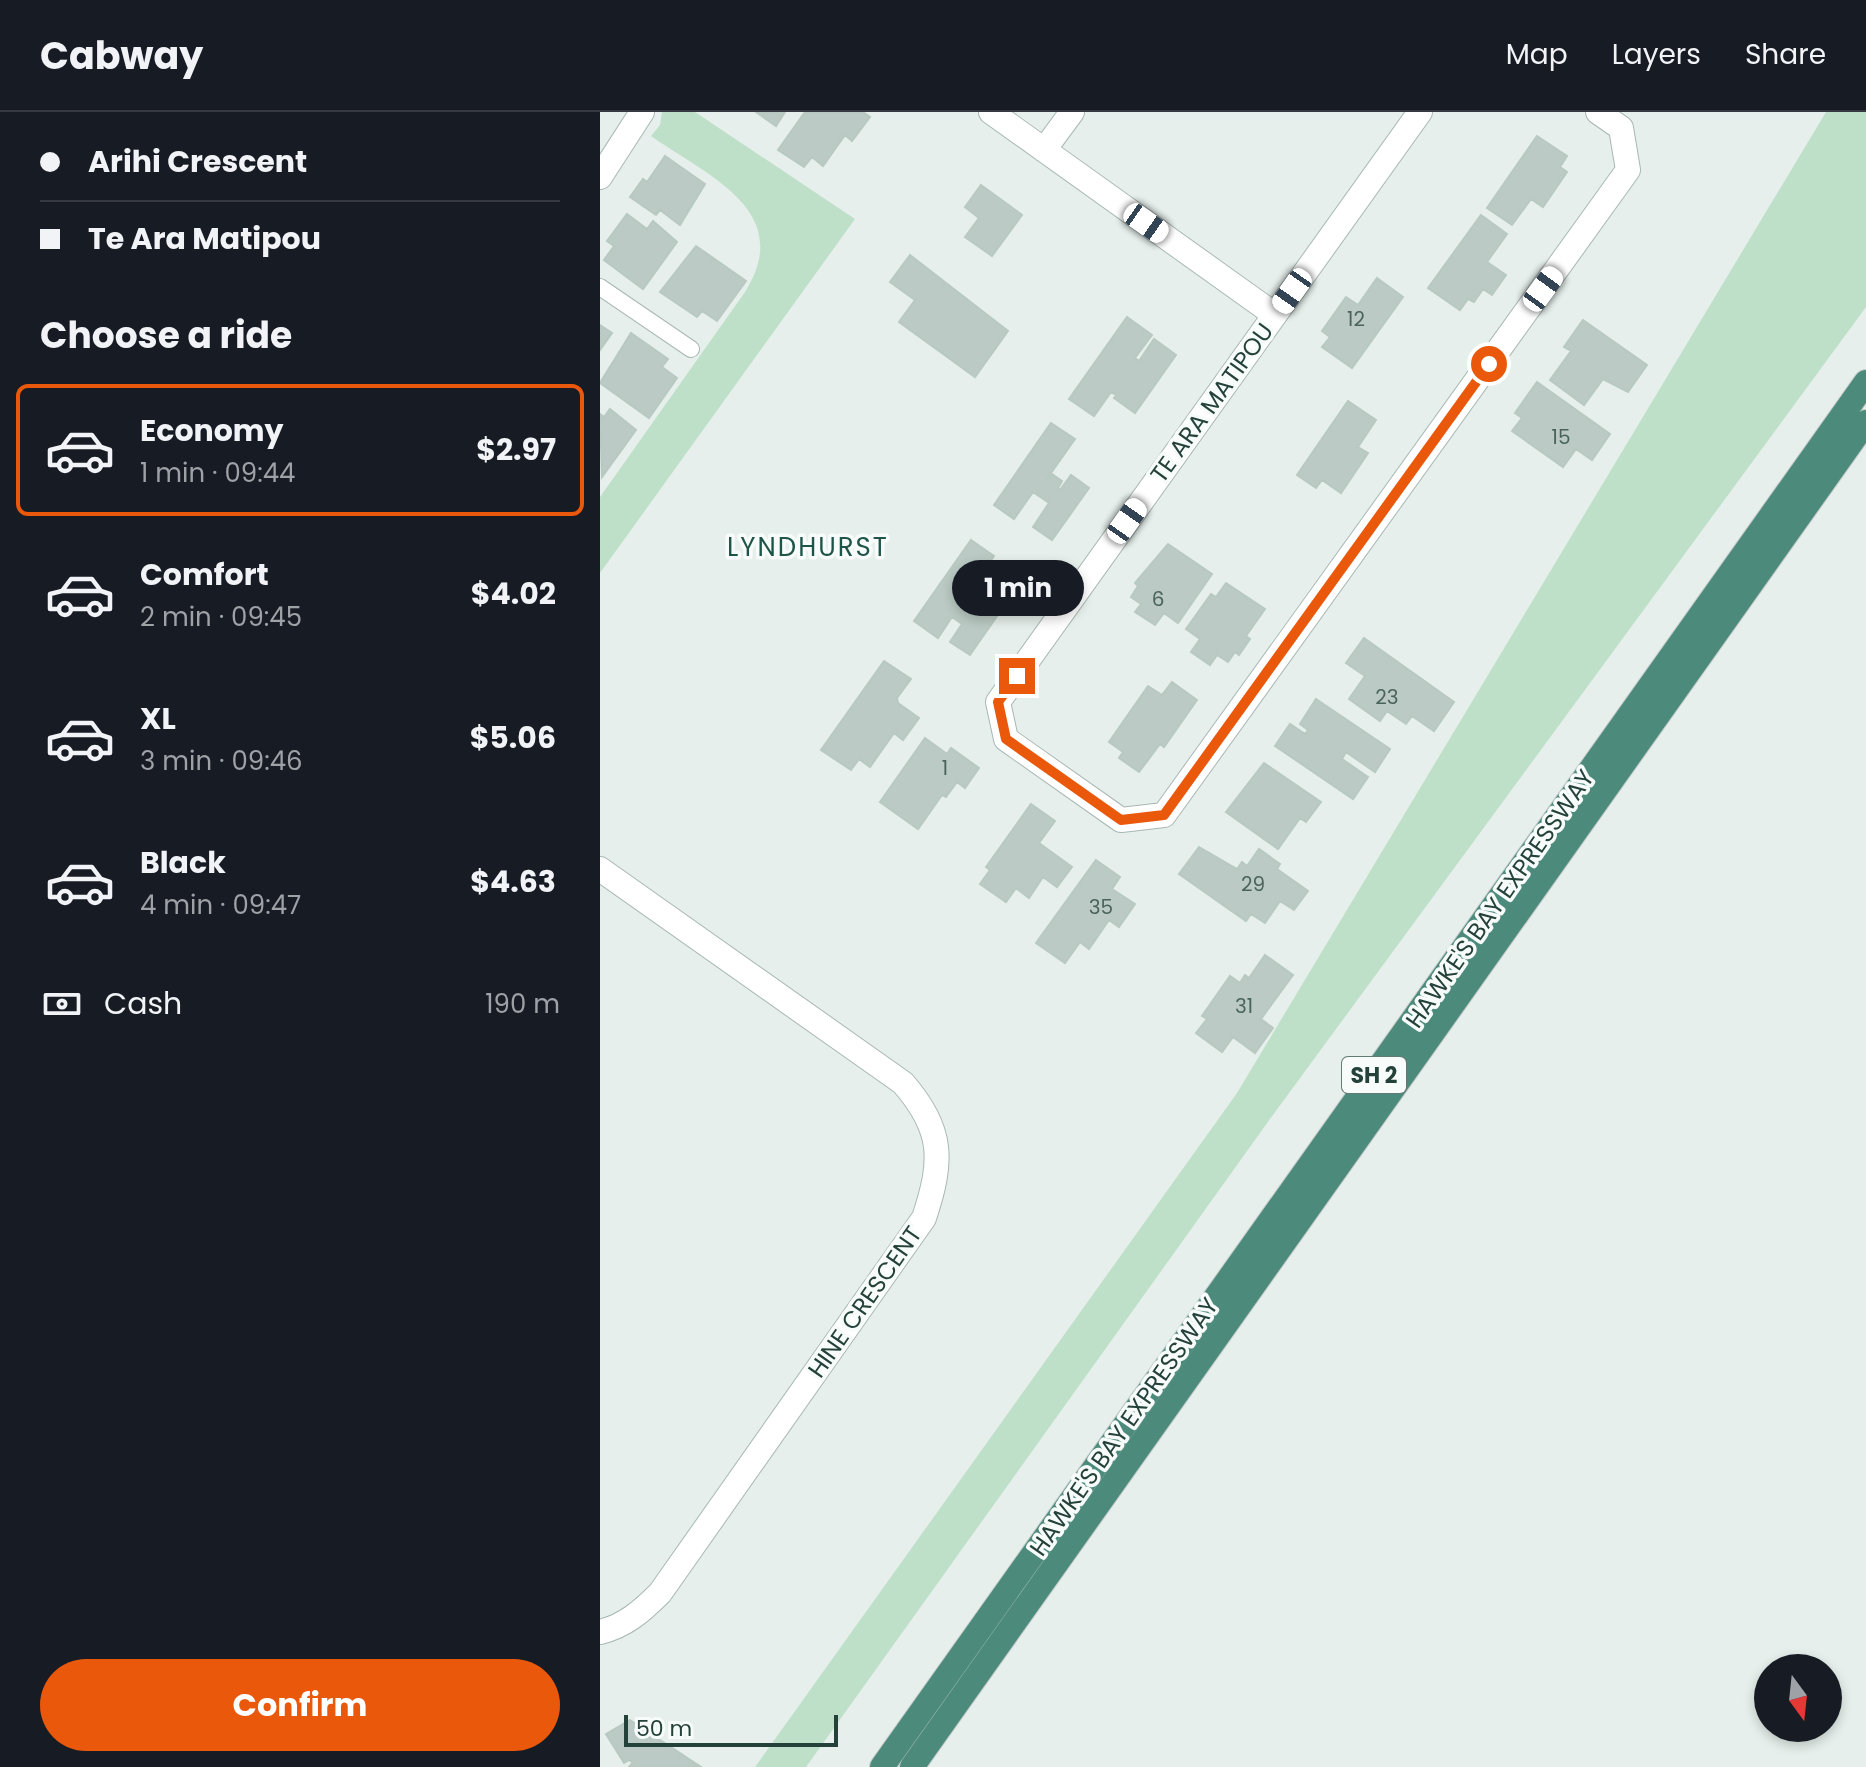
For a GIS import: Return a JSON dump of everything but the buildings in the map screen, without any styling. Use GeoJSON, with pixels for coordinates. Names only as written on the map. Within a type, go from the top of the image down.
{"type":"FeatureCollection","features":[{"type":"Feature","properties":{"kind":"highway","name":"HAWKE'S BAY EXPRESSWAY"},"geometry":{"type":"LineString","coordinates":[[882,1767],[1866,382]]}},
{"type":"Feature","properties":{"kind":"highway","name":"HAWKE'S BAY EXPRESSWAY"},"geometry":{"type":"LineString","coordinates":[[912,1767],[1866,422]]}},
{"type":"Feature","properties":{"kind":"street"},"geometry":{"type":"LineString","coordinates":[[600,177],[642,112]]}},
{"type":"Feature","properties":{"kind":"street"},"geometry":{"type":"LineString","coordinates":[[991,112],[1275,315]]}},
{"type":"Feature","properties":{"kind":"street"},"geometry":{"type":"LineString","coordinates":[[1044,150],[1072,112]]}},
{"type":"Feature","properties":{"kind":"street","name":"TE ARA MATIPOU"},"geometry":{"type":"LineString","coordinates":[[1420,112],[998,702],[1006,739],[1121,820],[1164,815],[1628,170],[1621,128],[1598,112]]}},
{"type":"Feature","properties":{"kind":"street","name":"HINE CRESCENT"},"geometry":{"type":"LineString","coordinates":[[600,869],[903,1083],[923,1107],[935,1135],[939,1163],[924,1218],[660,1593],[639,1614],[615,1629],[600,1632]]}},
{"type":"Feature","properties":{"kind":"lane"},"geometry":{"type":"LineString","coordinates":[[600,287],[691,349]]}},
{"type":"Feature","properties":{"kind":"green space"},"geometry":{"type":"Polygon","coordinates":[[[662,112],[695,112],[855,219],[600,573],[600,497],[745,292],[758,264],[760,239],[753,218],[738,199],[697,166],[651,136],[660,125],[662,112]]]}},
{"type":"Feature","properties":{"kind":"green space"},"geometry":{"type":"Polygon","coordinates":[[[1826,112],[1866,112],[1866,307],[1270,1119],[806,1767],[755,1767],[1237,1093],[1826,112]]]}},
{"type":"Feature","properties":{"kind":"district","name":"LYNDHURST"},"geometry":{"type":"Point","coordinates":[808,547]}},
{"type":"Feature","properties":{"kind":"route"},"geometry":{"type":"LineString","coordinates":[[1017,676],[998,702],[1006,739],[1121,820],[1164,815],[1489,364]]}}]}
